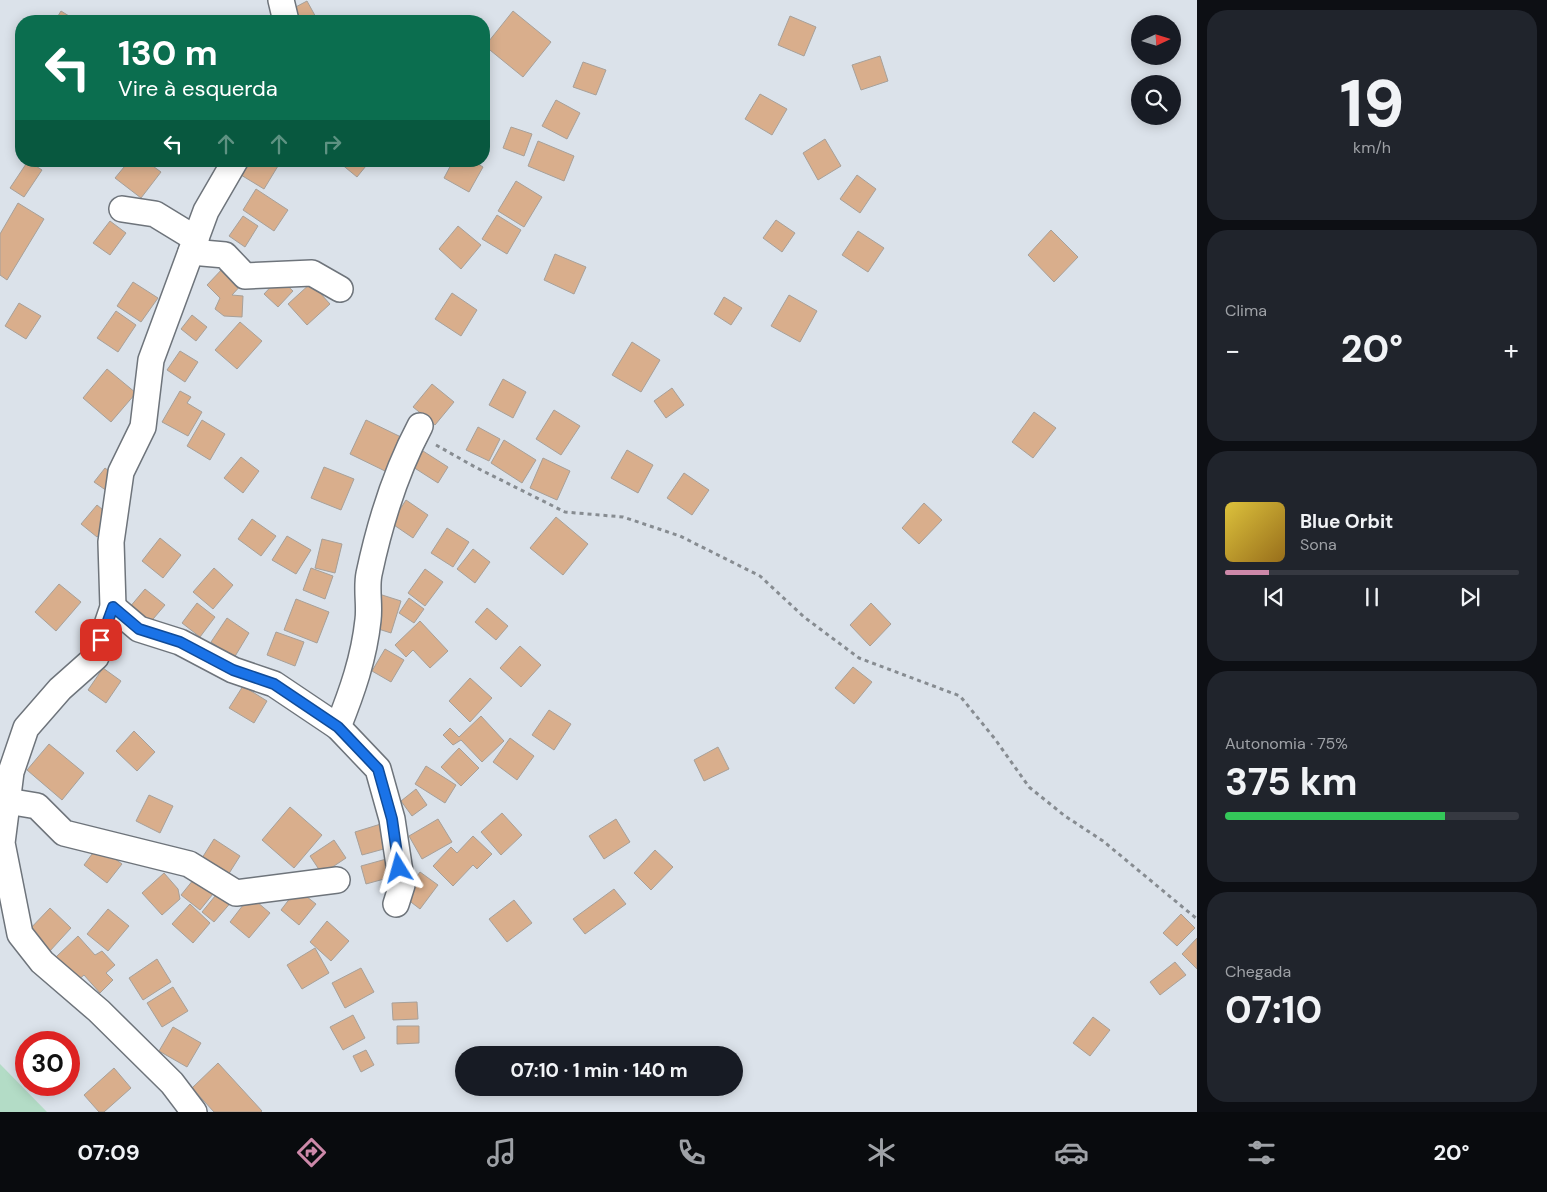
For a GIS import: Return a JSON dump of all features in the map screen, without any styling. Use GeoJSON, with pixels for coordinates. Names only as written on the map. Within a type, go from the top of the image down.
{"type":"FeatureCollection","features":[{"type":"Feature","properties":{"kind":"street"},"geometry":{"type":"LineString","coordinates":[[281,0],[285,15]]}},
{"type":"Feature","properties":{"kind":"street"},"geometry":{"type":"LineString","coordinates":[[194,1112],[172,1083],[99,1011],[42,962],[20,934],[2,843],[11,772],[26,728],[60,689],[96,657],[113,607],[111,542],[120,472],[143,427],[151,360],[206,211],[232,167]]}},
{"type":"Feature","properties":{"kind":"street"},"geometry":{"type":"LineString","coordinates":[[122,210],[155,214],[193,246],[225,255],[245,276],[312,273],[340,289]]}},
{"type":"Feature","properties":{"kind":"street"},"geometry":{"type":"LineString","coordinates":[[338,727],[354,688],[365,646],[370,608],[368,577],[388,499],[403,457],[418,430]]}},
{"type":"Feature","properties":{"kind":"street"},"geometry":{"type":"LineString","coordinates":[[113,607],[139,629],[180,642],[233,670],[274,684],[338,727],[378,769],[392,819],[402,884],[396,904]]}},
{"type":"Feature","properties":{"kind":"street"},"geometry":{"type":"LineString","coordinates":[[7,801],[37,806],[64,833],[189,864],[236,893],[336,880]]}},
{"type":"Feature","properties":{"kind":"path"},"geometry":{"type":"LineString","coordinates":[[418,430],[475,468],[565,512],[623,517],[680,536],[760,576],[804,617],[859,658],[960,696],[995,738],[1029,787],[1065,816],[1103,841],[1197,919]]}},
{"type":"Feature","properties":{"kind":"green space"},"geometry":{"type":"Polygon","coordinates":[[[0,1064],[15,1079],[15,1096],[31,1096],[47,1112],[0,1112],[0,1064]]]}},
{"type":"Feature","properties":{"kind":"building"},"geometry":{"type":"Polygon","coordinates":[[[307,1],[315,15],[293,15],[290,10],[307,1]]]}},
{"type":"Feature","properties":{"kind":"building"},"geometry":{"type":"Polygon","coordinates":[[[61,11],[67,15],[59,15],[61,11]]]}},
{"type":"Feature","properties":{"kind":"building"},"geometry":{"type":"Polygon","coordinates":[[[513,11],[551,42],[523,77],[490,50],[490,40],[513,11]]]}},
{"type":"Feature","properties":{"kind":"building"},"geometry":{"type":"Polygon","coordinates":[[[790,16],[816,27],[804,56],[778,45],[790,16]]]}},
{"type":"Feature","properties":{"kind":"building"},"geometry":{"type":"Polygon","coordinates":[[[880,56],[888,81],[861,90],[852,65],[880,56]]]}},
{"type":"Feature","properties":{"kind":"building"},"geometry":{"type":"Polygon","coordinates":[[[583,62],[606,70],[596,95],[573,87],[583,62]]]}},
{"type":"Feature","properties":{"kind":"building"},"geometry":{"type":"Polygon","coordinates":[[[760,94],[787,109],[772,135],[745,119],[760,94]]]}},
{"type":"Feature","properties":{"kind":"building"},"geometry":{"type":"Polygon","coordinates":[[[556,100],[580,113],[567,139],[542,126],[556,100]]]}},
{"type":"Feature","properties":{"kind":"building"},"geometry":{"type":"Polygon","coordinates":[[[511,127],[532,134],[524,156],[503,148],[511,127]]]}},
{"type":"Feature","properties":{"kind":"building"},"geometry":{"type":"Polygon","coordinates":[[[825,139],[841,166],[818,180],[803,153],[825,139]]]}},
{"type":"Feature","properties":{"kind":"building"},"geometry":{"type":"Polygon","coordinates":[[[538,141],[574,156],[564,181],[528,166],[538,141]]]}},
{"type":"Feature","properties":{"kind":"building"},"geometry":{"type":"Polygon","coordinates":[[[24,167],[37,167],[42,170],[24,197],[10,188],[24,167]]]}},
{"type":"Feature","properties":{"kind":"building"},"geometry":{"type":"Polygon","coordinates":[[[124,167],[154,167],[161,172],[141,198],[115,178],[124,167]]]}},
{"type":"Feature","properties":{"kind":"building"},"geometry":{"type":"Polygon","coordinates":[[[246,167],[277,167],[264,189],[241,175],[246,167]]]}},
{"type":"Feature","properties":{"kind":"building"},"geometry":{"type":"Polygon","coordinates":[[[345,167],[365,167],[357,177],[345,167]]]}},
{"type":"Feature","properties":{"kind":"building"},"geometry":{"type":"Polygon","coordinates":[[[450,167],[483,167],[469,192],[444,178],[450,167]]]}},
{"type":"Feature","properties":{"kind":"building"},"geometry":{"type":"Polygon","coordinates":[[[857,175],[876,189],[860,213],[840,199],[857,175]]]}},
{"type":"Feature","properties":{"kind":"building"},"geometry":{"type":"Polygon","coordinates":[[[516,181],[542,197],[524,227],[498,211],[516,181]]]}},
{"type":"Feature","properties":{"kind":"building"},"geometry":{"type":"Polygon","coordinates":[[[256,189],[288,210],[274,231],[243,210],[256,189]]]}},
{"type":"Feature","properties":{"kind":"building"},"geometry":{"type":"Polygon","coordinates":[[[18,203],[44,219],[7,280],[0,275],[0,234],[18,203]]]}},
{"type":"Feature","properties":{"kind":"building"},"geometry":{"type":"Polygon","coordinates":[[[497,215],[521,230],[507,254],[482,239],[497,215]]]}},
{"type":"Feature","properties":{"kind":"building"},"geometry":{"type":"Polygon","coordinates":[[[243,216],[258,226],[245,247],[229,236],[243,216]]]}},
{"type":"Feature","properties":{"kind":"building"},"geometry":{"type":"Polygon","coordinates":[[[776,220],[795,233],[782,252],[763,238],[776,220]]]}},
{"type":"Feature","properties":{"kind":"building"},"geometry":{"type":"Polygon","coordinates":[[[110,221],[126,233],[110,255],[93,243],[110,221]]]}},
{"type":"Feature","properties":{"kind":"building"},"geometry":{"type":"Polygon","coordinates":[[[458,226],[481,245],[461,269],[439,249],[458,226]]]}},
{"type":"Feature","properties":{"kind":"building"},"geometry":{"type":"Polygon","coordinates":[[[1051,230],[1078,257],[1054,282],[1028,255],[1051,230]]]}},
{"type":"Feature","properties":{"kind":"building"},"geometry":{"type":"Polygon","coordinates":[[[858,231],[884,248],[868,272],[842,255],[858,231]]]}},
{"type":"Feature","properties":{"kind":"building"},"geometry":{"type":"Polygon","coordinates":[[[555,254],[586,267],[574,294],[544,280],[555,254]]]}},
{"type":"Feature","properties":{"kind":"building"},"geometry":{"type":"Polygon","coordinates":[[[225,266],[243,283],[232,295],[243,296],[242,317],[224,316],[215,309],[220,298],[207,285],[225,266]]]}},
{"type":"Feature","properties":{"kind":"building"},"geometry":{"type":"Polygon","coordinates":[[[279,278],[293,291],[278,307],[264,294],[279,278]]]}},
{"type":"Feature","properties":{"kind":"building"},"geometry":{"type":"Polygon","coordinates":[[[133,282],[158,298],[141,322],[117,306],[133,282]]]}},
{"type":"Feature","properties":{"kind":"building"},"geometry":{"type":"Polygon","coordinates":[[[311,283],[330,304],[307,325],[288,304],[311,283]]]}},
{"type":"Feature","properties":{"kind":"building"},"geometry":{"type":"Polygon","coordinates":[[[452,293],[477,310],[461,336],[435,319],[452,293]]]}},
{"type":"Feature","properties":{"kind":"building"},"geometry":{"type":"Polygon","coordinates":[[[789,295],[817,311],[800,342],[771,326],[789,295]]]}},
{"type":"Feature","properties":{"kind":"building"},"geometry":{"type":"Polygon","coordinates":[[[724,297],[742,308],[731,325],[714,314],[724,297]]]}},
{"type":"Feature","properties":{"kind":"building"},"geometry":{"type":"Polygon","coordinates":[[[19,303],[41,316],[26,339],[5,326],[19,303]]]}},
{"type":"Feature","properties":{"kind":"building"},"geometry":{"type":"Polygon","coordinates":[[[116,311],[136,325],[118,352],[97,338],[116,311]]]}},
{"type":"Feature","properties":{"kind":"building"},"geometry":{"type":"Polygon","coordinates":[[[192,315],[207,327],[196,341],[181,329],[192,315]]]}},
{"type":"Feature","properties":{"kind":"building"},"geometry":{"type":"Polygon","coordinates":[[[240,322],[262,341],[237,369],[215,350],[240,322]]]}},
{"type":"Feature","properties":{"kind":"building"},"geometry":{"type":"Polygon","coordinates":[[[632,342],[660,360],[641,392],[612,375],[632,342]]]}},
{"type":"Feature","properties":{"kind":"building"},"geometry":{"type":"Polygon","coordinates":[[[180,351],[198,362],[185,382],[167,370],[180,351]]]}},
{"type":"Feature","properties":{"kind":"building"},"geometry":{"type":"Polygon","coordinates":[[[107,369],[136,393],[111,422],[83,398],[107,369]]]}},
{"type":"Feature","properties":{"kind":"building"},"geometry":{"type":"Polygon","coordinates":[[[503,379],[526,392],[513,418],[489,405],[503,379]]]}},
{"type":"Feature","properties":{"kind":"building"},"geometry":{"type":"Polygon","coordinates":[[[432,384],[454,402],[435,425],[413,407],[432,384]]]}},
{"type":"Feature","properties":{"kind":"building"},"geometry":{"type":"Polygon","coordinates":[[[672,388],[684,405],[666,418],[654,401],[672,388]]]}},
{"type":"Feature","properties":{"kind":"building"},"geometry":{"type":"Polygon","coordinates":[[[180,391],[191,397],[187,403],[202,412],[188,436],[162,422],[180,391]]]}},
{"type":"Feature","properties":{"kind":"building"},"geometry":{"type":"Polygon","coordinates":[[[554,410],[580,426],[561,455],[536,439],[554,410]]]}},
{"type":"Feature","properties":{"kind":"building"},"geometry":{"type":"Polygon","coordinates":[[[1034,412],[1056,428],[1033,458],[1012,442],[1034,412]]]}},
{"type":"Feature","properties":{"kind":"building"},"geometry":{"type":"Polygon","coordinates":[[[202,420],[225,434],[210,460],[187,446],[202,420]]]}},
{"type":"Feature","properties":{"kind":"building"},"geometry":{"type":"Polygon","coordinates":[[[366,420],[401,437],[385,471],[350,454],[366,420]]]}},
{"type":"Feature","properties":{"kind":"building"},"geometry":{"type":"Polygon","coordinates":[[[478,427],[500,439],[489,461],[466,450],[478,427]]]}},
{"type":"Feature","properties":{"kind":"building"},"geometry":{"type":"Polygon","coordinates":[[[504,440],[536,460],[522,483],[491,463],[504,440]]]}},
{"type":"Feature","properties":{"kind":"building"},"geometry":{"type":"Polygon","coordinates":[[[627,450],[653,465],[638,493],[611,478],[627,450]]]}},
{"type":"Feature","properties":{"kind":"building"},"geometry":{"type":"Polygon","coordinates":[[[423,451],[448,467],[438,483],[413,467],[423,451]]]}},
{"type":"Feature","properties":{"kind":"building"},"geometry":{"type":"Polygon","coordinates":[[[241,457],[259,471],[243,493],[224,478],[241,457]]]}},
{"type":"Feature","properties":{"kind":"building"},"geometry":{"type":"Polygon","coordinates":[[[543,458],[570,471],[557,500],[530,488],[543,458]]]}},
{"type":"Feature","properties":{"kind":"building"},"geometry":{"type":"Polygon","coordinates":[[[324,467],[354,479],[341,510],[311,498],[324,467]]]}},
{"type":"Feature","properties":{"kind":"building"},"geometry":{"type":"Polygon","coordinates":[[[105,468],[118,478],[107,491],[94,482],[105,468]]]}},
{"type":"Feature","properties":{"kind":"building"},"geometry":{"type":"Polygon","coordinates":[[[684,473],[709,490],[692,515],[667,498],[684,473]]]}},
{"type":"Feature","properties":{"kind":"building"},"geometry":{"type":"Polygon","coordinates":[[[406,500],[428,515],[413,538],[391,523],[406,500]]]}},
{"type":"Feature","properties":{"kind":"building"},"geometry":{"type":"Polygon","coordinates":[[[924,503],[942,520],[919,544],[902,528],[924,503]]]}},
{"type":"Feature","properties":{"kind":"building"},"geometry":{"type":"Polygon","coordinates":[[[97,505],[113,518],[97,537],[81,524],[97,505]]]}},
{"type":"Feature","properties":{"kind":"building"},"geometry":{"type":"Polygon","coordinates":[[[556,517],[588,544],[563,575],[530,548],[556,517]]]}},
{"type":"Feature","properties":{"kind":"building"},"geometry":{"type":"Polygon","coordinates":[[[252,519],[276,536],[261,556],[238,539],[252,519]]]}},
{"type":"Feature","properties":{"kind":"building"},"geometry":{"type":"Polygon","coordinates":[[[447,528],[469,542],[453,567],[431,553],[447,528]]]}},
{"type":"Feature","properties":{"kind":"building"},"geometry":{"type":"Polygon","coordinates":[[[287,536],[311,550],[296,574],[272,560],[287,536]]]}},
{"type":"Feature","properties":{"kind":"building"},"geometry":{"type":"Polygon","coordinates":[[[160,538],[181,555],[163,578],[142,561],[160,538]]]}},
{"type":"Feature","properties":{"kind":"building"},"geometry":{"type":"Polygon","coordinates":[[[322,539],[342,544],[335,573],[315,568],[322,539]]]}},
{"type":"Feature","properties":{"kind":"building"},"geometry":{"type":"Polygon","coordinates":[[[473,549],[490,562],[475,583],[457,569],[473,549]]]}},
{"type":"Feature","properties":{"kind":"building"},"geometry":{"type":"Polygon","coordinates":[[[214,568],[233,585],[213,609],[193,592],[214,568]]]}},
{"type":"Feature","properties":{"kind":"building"},"geometry":{"type":"Polygon","coordinates":[[[311,568],[333,576],[325,599],[303,590],[311,568]]]}},
{"type":"Feature","properties":{"kind":"building"},"geometry":{"type":"Polygon","coordinates":[[[425,569],[443,582],[425,606],[408,593],[425,569]]]}},
{"type":"Feature","properties":{"kind":"building"},"geometry":{"type":"Polygon","coordinates":[[[59,584],[81,602],[56,631],[35,612],[59,584]]]}},
{"type":"Feature","properties":{"kind":"building"},"geometry":{"type":"Polygon","coordinates":[[[145,589],[165,605],[148,625],[129,608],[145,589]]]}},
{"type":"Feature","properties":{"kind":"building"},"geometry":{"type":"Polygon","coordinates":[[[379,594],[401,601],[391,633],[369,626],[379,594]]]}},
{"type":"Feature","properties":{"kind":"building"},"geometry":{"type":"Polygon","coordinates":[[[409,598],[424,609],[414,623],[399,613],[409,598]]]}},
{"type":"Feature","properties":{"kind":"building"},"geometry":{"type":"Polygon","coordinates":[[[296,599],[329,612],[317,643],[284,630],[296,599]]]}},
{"type":"Feature","properties":{"kind":"building"},"geometry":{"type":"Polygon","coordinates":[[[197,603],[215,617],[200,637],[182,623],[197,603]]]}},
{"type":"Feature","properties":{"kind":"building"},"geometry":{"type":"Polygon","coordinates":[[[871,603],[891,624],[870,646],[850,625],[871,603]]]}},
{"type":"Feature","properties":{"kind":"building"},"geometry":{"type":"Polygon","coordinates":[[[487,608],[508,626],[496,640],[475,622],[487,608]]]}},
{"type":"Feature","properties":{"kind":"building"},"geometry":{"type":"Polygon","coordinates":[[[227,618],[249,633],[234,658],[211,642],[227,618]]]}},
{"type":"Feature","properties":{"kind":"building"},"geometry":{"type":"Polygon","coordinates":[[[420,621],[448,651],[430,668],[413,650],[406,657],[395,645],[420,621]]]}},
{"type":"Feature","properties":{"kind":"building"},"geometry":{"type":"Polygon","coordinates":[[[276,632],[304,642],[295,666],[267,655],[276,632]]]}},
{"type":"Feature","properties":{"kind":"building"},"geometry":{"type":"Polygon","coordinates":[[[520,646],[541,665],[521,687],[500,668],[520,646]]]}},
{"type":"Feature","properties":{"kind":"building"},"geometry":{"type":"Polygon","coordinates":[[[385,649],[404,660],[391,682],[372,671],[385,649]]]}},
{"type":"Feature","properties":{"kind":"building"},"geometry":{"type":"Polygon","coordinates":[[[853,667],[872,682],[854,704],[835,688],[853,667]]]}},
{"type":"Feature","properties":{"kind":"building"},"geometry":{"type":"Polygon","coordinates":[[[103,668],[121,681],[106,703],[88,690],[103,668]]]}},
{"type":"Feature","properties":{"kind":"building"},"geometry":{"type":"Polygon","coordinates":[[[470,678],[492,698],[470,722],[449,701],[470,678]]]}},
{"type":"Feature","properties":{"kind":"building"},"geometry":{"type":"Polygon","coordinates":[[[243,686],[267,701],[254,723],[229,708],[243,686]]]}},
{"type":"Feature","properties":{"kind":"building"},"geometry":{"type":"Polygon","coordinates":[[[549,710],[571,724],[554,750],[532,735],[549,710]]]}},
{"type":"Feature","properties":{"kind":"building"},"geometry":{"type":"Polygon","coordinates":[[[481,716],[504,741],[482,762],[461,740],[453,745],[443,735],[450,728],[459,737],[481,716]]]}},
{"type":"Feature","properties":{"kind":"building"},"geometry":{"type":"Polygon","coordinates":[[[134,731],[155,752],[137,771],[116,751],[134,731]]]}},
{"type":"Feature","properties":{"kind":"building"},"geometry":{"type":"Polygon","coordinates":[[[510,738],[534,756],[517,780],[493,762],[510,738]]]}},
{"type":"Feature","properties":{"kind":"building"},"geometry":{"type":"Polygon","coordinates":[[[49,744],[84,773],[62,800],[27,770],[49,744]]]}},
{"type":"Feature","properties":{"kind":"building"},"geometry":{"type":"Polygon","coordinates":[[[718,747],[729,769],[704,781],[694,760],[718,747]]]}},
{"type":"Feature","properties":{"kind":"building"},"geometry":{"type":"Polygon","coordinates":[[[459,748],[479,768],[461,786],[441,767],[459,748]]]}},
{"type":"Feature","properties":{"kind":"building"},"geometry":{"type":"Polygon","coordinates":[[[426,766],[456,785],[445,803],[415,784],[426,766]]]}},
{"type":"Feature","properties":{"kind":"building"},"geometry":{"type":"Polygon","coordinates":[[[416,789],[427,805],[412,816],[401,801],[416,789]]]}},
{"type":"Feature","properties":{"kind":"building"},"geometry":{"type":"Polygon","coordinates":[[[149,795],[173,806],[160,833],[136,821],[149,795]]]}},
{"type":"Feature","properties":{"kind":"building"},"geometry":{"type":"Polygon","coordinates":[[[290,807],[322,835],[294,868],[262,840],[290,807]]]}},
{"type":"Feature","properties":{"kind":"building"},"geometry":{"type":"Polygon","coordinates":[[[502,813],[522,835],[501,855],[481,832],[502,813]]]}},
{"type":"Feature","properties":{"kind":"building"},"geometry":{"type":"Polygon","coordinates":[[[438,819],[452,842],[422,859],[409,836],[438,819]]]}},
{"type":"Feature","properties":{"kind":"building"},"geometry":{"type":"Polygon","coordinates":[[[616,819],[630,842],[604,859],[589,836],[616,819]]]}},
{"type":"Feature","properties":{"kind":"building"},"geometry":{"type":"Polygon","coordinates":[[[384,823],[391,847],[362,855],[355,832],[384,823]]]}},
{"type":"Feature","properties":{"kind":"building"},"geometry":{"type":"Polygon","coordinates":[[[473,836],[492,854],[477,869],[473,865],[453,886],[433,866],[451,847],[457,853],[473,836]]]}},
{"type":"Feature","properties":{"kind":"building"},"geometry":{"type":"Polygon","coordinates":[[[214,839],[240,856],[223,883],[197,866],[214,839]]]}},
{"type":"Feature","properties":{"kind":"building"},"geometry":{"type":"Polygon","coordinates":[[[334,840],[346,858],[322,874],[310,856],[334,840]]]}},
{"type":"Feature","properties":{"kind":"building"},"geometry":{"type":"Polygon","coordinates":[[[98,846],[122,864],[107,883],[84,865],[98,846]]]}},
{"type":"Feature","properties":{"kind":"building"},"geometry":{"type":"Polygon","coordinates":[[[655,850],[673,867],[651,890],[634,873],[655,850]]]}},
{"type":"Feature","properties":{"kind":"building"},"geometry":{"type":"Polygon","coordinates":[[[390,858],[395,876],[366,884],[361,866],[390,858]]]}},
{"type":"Feature","properties":{"kind":"building"},"geometry":{"type":"Polygon","coordinates":[[[420,872],[438,885],[420,909],[403,896],[420,872]]]}},
{"type":"Feature","properties":{"kind":"building"},"geometry":{"type":"Polygon","coordinates":[[[164,873],[178,889],[180,899],[162,915],[142,893],[164,873]]]}},
{"type":"Feature","properties":{"kind":"building"},"geometry":{"type":"Polygon","coordinates":[[[198,874],[217,889],[200,910],[181,895],[198,874]]]}},
{"type":"Feature","properties":{"kind":"building"},"geometry":{"type":"Polygon","coordinates":[[[297,889],[316,904],[299,925],[281,910],[297,889]]]}},
{"type":"Feature","properties":{"kind":"building"},"geometry":{"type":"Polygon","coordinates":[[[614,889],[626,904],[585,934],[573,919],[614,889]]]}},
{"type":"Feature","properties":{"kind":"building"},"geometry":{"type":"Polygon","coordinates":[[[220,890],[233,900],[214,922],[202,912],[220,890]]]}},
{"type":"Feature","properties":{"kind":"building"},"geometry":{"type":"Polygon","coordinates":[[[250,896],[270,913],[249,938],[230,922],[250,896]]]}},
{"type":"Feature","properties":{"kind":"building"},"geometry":{"type":"Polygon","coordinates":[[[514,900],[532,923],[507,942],[489,919],[514,900]]]}},
{"type":"Feature","properties":{"kind":"building"},"geometry":{"type":"Polygon","coordinates":[[[190,904],[210,923],[193,943],[172,924],[190,904]]]}},
{"type":"Feature","properties":{"kind":"building"},"geometry":{"type":"Polygon","coordinates":[[[50,908],[71,928],[49,952],[27,932],[50,908]]]}},
{"type":"Feature","properties":{"kind":"building"},"geometry":{"type":"Polygon","coordinates":[[[108,909],[129,926],[108,951],[87,934],[108,909]]]}},
{"type":"Feature","properties":{"kind":"building"},"geometry":{"type":"Polygon","coordinates":[[[1181,914],[1195,928],[1177,946],[1163,933],[1181,914]]]}},
{"type":"Feature","properties":{"kind":"building"},"geometry":{"type":"Polygon","coordinates":[[[327,921],[349,941],[331,961],[310,942],[327,921]]]}},
{"type":"Feature","properties":{"kind":"building"},"geometry":{"type":"Polygon","coordinates":[[[78,936],[95,955],[102,951],[115,965],[106,973],[113,980],[100,993],[84,975],[78,980],[56,957],[78,936]]]}},
{"type":"Feature","properties":{"kind":"building"},"geometry":{"type":"Polygon","coordinates":[[[1197,938],[1197,969],[1182,954],[1197,938]]]}},
{"type":"Feature","properties":{"kind":"building"},"geometry":{"type":"Polygon","coordinates":[[[315,948],[329,973],[302,989],[287,965],[315,948]]]}},
{"type":"Feature","properties":{"kind":"building"},"geometry":{"type":"Polygon","coordinates":[[[157,959],[171,982],[143,1000],[129,978],[157,959]]]}},
{"type":"Feature","properties":{"kind":"building"},"geometry":{"type":"Polygon","coordinates":[[[1175,962],[1186,975],[1160,995],[1150,982],[1175,962]]]}},
{"type":"Feature","properties":{"kind":"building"},"geometry":{"type":"Polygon","coordinates":[[[361,968],[374,992],[345,1008],[332,983],[361,968]]]}},
{"type":"Feature","properties":{"kind":"building"},"geometry":{"type":"Polygon","coordinates":[[[173,987],[188,1011],[162,1027],[147,1003],[173,987]]]}},
{"type":"Feature","properties":{"kind":"building"},"geometry":{"type":"Polygon","coordinates":[[[417,1002],[418,1019],[393,1020],[392,1003],[417,1002]]]}},
{"type":"Feature","properties":{"kind":"building"},"geometry":{"type":"Polygon","coordinates":[[[353,1015],[365,1038],[343,1050],[330,1027],[353,1015]]]}},
{"type":"Feature","properties":{"kind":"building"},"geometry":{"type":"Polygon","coordinates":[[[1093,1017],[1110,1030],[1090,1056],[1073,1043],[1093,1017]]]}},
{"type":"Feature","properties":{"kind":"building"},"geometry":{"type":"Polygon","coordinates":[[[397,1026],[419,1026],[419,1043],[397,1044],[397,1026]]]}},
{"type":"Feature","properties":{"kind":"building"},"geometry":{"type":"Polygon","coordinates":[[[173,1027],[201,1043],[187,1067],[159,1051],[173,1027]]]}},
{"type":"Feature","properties":{"kind":"building"},"geometry":{"type":"Polygon","coordinates":[[[366,1050],[374,1065],[361,1072],[353,1056],[366,1050]]]}},
{"type":"Feature","properties":{"kind":"building"},"geometry":{"type":"Polygon","coordinates":[[[218,1063],[261,1112],[214,1112],[192,1088],[218,1063]]]}},
{"type":"Feature","properties":{"kind":"building"},"geometry":{"type":"Polygon","coordinates":[[[114,1068],[131,1088],[104,1112],[99,1112],[84,1095],[114,1068]]]}},
{"type":"Feature","properties":{"kind":"route"},"geometry":{"type":"LineString","coordinates":[[101,640],[113,607],[139,629],[180,642],[233,670],[274,684],[338,727],[378,769],[392,819],[399,868]]}}]}
